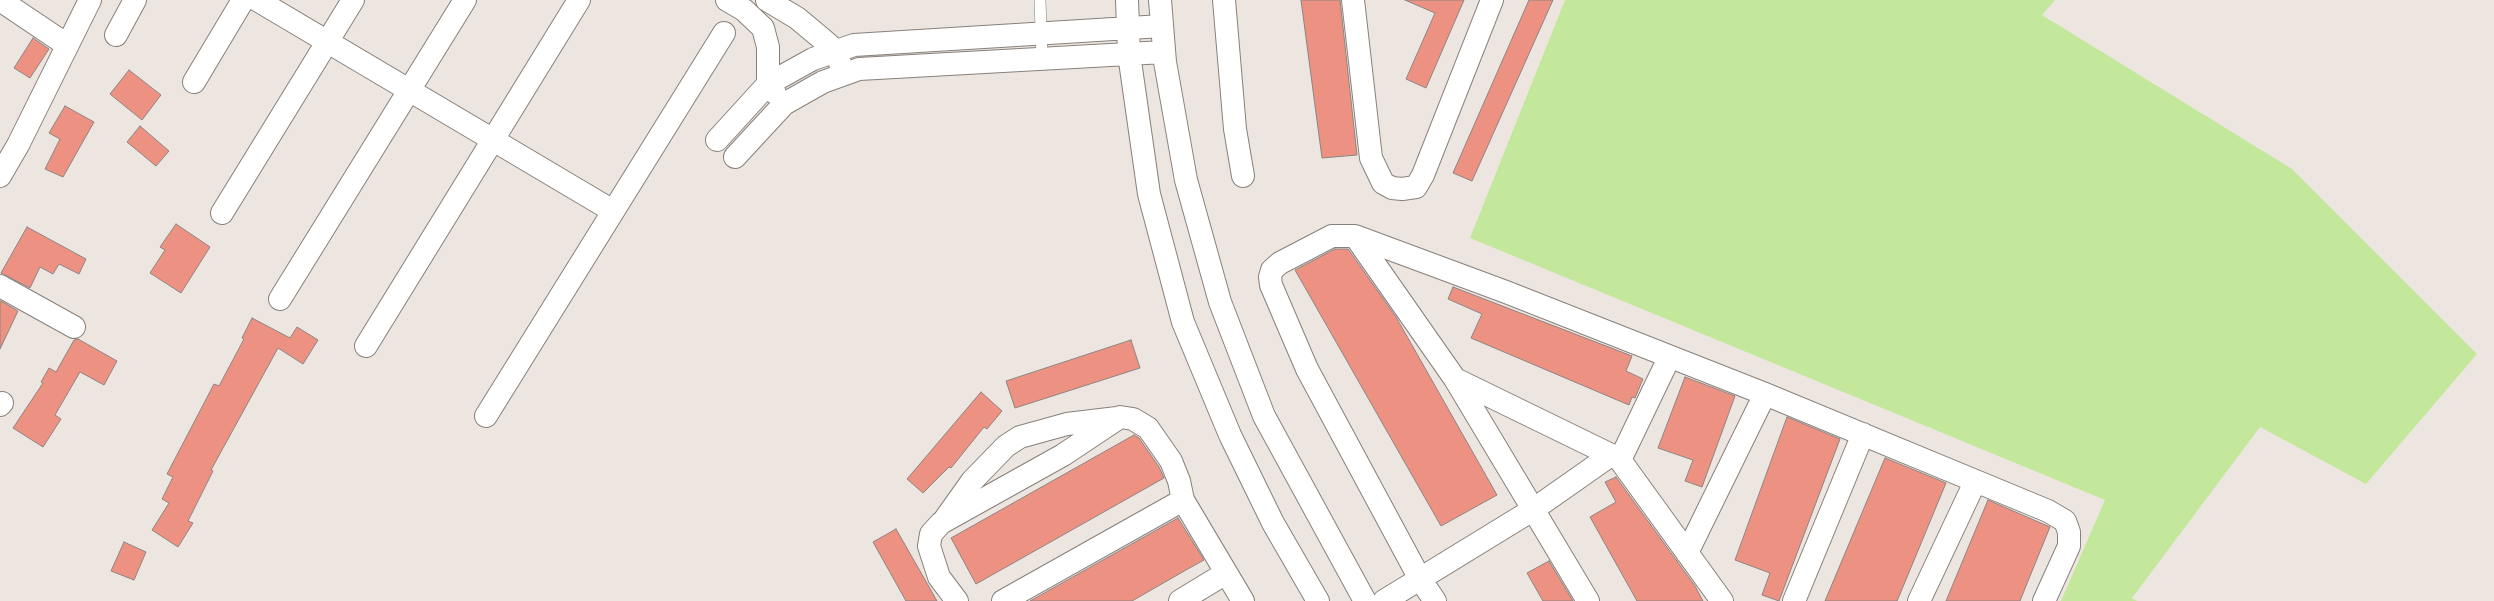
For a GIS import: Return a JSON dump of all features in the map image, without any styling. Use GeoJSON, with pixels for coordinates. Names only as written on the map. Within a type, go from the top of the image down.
{"type":"FeatureCollection","features":[{"type":"Feature","properties":{"kind":"street"},"geometry":{"type":"LineString","coordinates":[[0,0],[67,45]]}},
{"type":"Feature","properties":{"kind":"street"},"geometry":{"type":"LineString","coordinates":[[0,176],[18,145],[90,0]]}},
{"type":"Feature","properties":{"kind":"street"},"geometry":{"type":"LineString","coordinates":[[116,36],[135,0]]}},
{"type":"Feature","properties":{"kind":"street"},"geometry":{"type":"LineString","coordinates":[[194,82],[243,0]]}},
{"type":"Feature","properties":{"kind":"street"},"geometry":{"type":"LineString","coordinates":[[257,0],[613,211]]}},
{"type":"Feature","properties":{"kind":"street"},"geometry":{"type":"LineString","coordinates":[[222,213],[354,0]]}},
{"type":"Feature","properties":{"kind":"street"},"geometry":{"type":"LineString","coordinates":[[280,299],[464,0]]}},
{"type":"Feature","properties":{"kind":"street"},"geometry":{"type":"LineString","coordinates":[[366,346],[579,0]]}},
{"type":"Feature","properties":{"kind":"street"},"geometry":{"type":"LineString","coordinates":[[727,0],[744,10],[763,28],[768,47],[768,84],[784,104]]}},
{"type":"Feature","properties":{"kind":"street"},"geometry":{"type":"LineString","coordinates":[[767,0],[797,18],[836,51],[844,75]]}},
{"type":"Feature","properties":{"kind":"street"},"geometry":{"type":"LineString","coordinates":[[1126,0],[1129,54],[1149,194],[1183,322],[1235,444],[1273,523],[1318,601]]}},
{"type":"Feature","properties":{"kind":"street"},"geometry":{"type":"LineString","coordinates":[[1160,0],[1164,52],[1186,180],[1220,302],[1264,416],[1365,601]]}},
{"type":"Feature","properties":{"kind":"street"},"geometry":{"type":"LineString","coordinates":[[1224,0],[1235,129],[1243,176]]}},
{"type":"Feature","properties":{"kind":"street"},"geometry":{"type":"LineString","coordinates":[[1353,0],[1371,158],[1383,183],[1392,188],[1402,189],[1416,187],[1423,174],[1492,0]]}},
{"type":"Feature","properties":{"kind":"street"},"geometry":{"type":"LineString","coordinates":[[717,140],[768,84],[813,59],[854,45],[1162,26]]}},
{"type":"Feature","properties":{"kind":"street"},"geometry":{"type":"LineString","coordinates":[[486,416],[724,33]]}},
{"type":"Feature","properties":{"kind":"street"},"geometry":{"type":"LineString","coordinates":[[735,157],[784,104],[823,82],[859,69],[1164,52]]}},
{"type":"Feature","properties":{"kind":"street"},"geometry":{"type":"LineString","coordinates":[[1435,601],[1420,579],[1307,369],[1271,285],[1270,277],[1272,270],[1280,263],[1332,236],[1355,236],[1506,292],[1668,358],[1765,394],[2048,511],[2065,521],[2069,532],[2069,546],[2044,601]]}},
{"type":"Feature","properties":{"kind":"street"},"geometry":{"type":"LineString","coordinates":[[1355,236],[1455,379],[1588,601]]}},
{"type":"Feature","properties":{"kind":"street"},"geometry":{"type":"LineString","coordinates":[[0,286],[74,327]]}},
{"type":"Feature","properties":{"kind":"street"},"geometry":{"type":"LineString","coordinates":[[1384,601],[1615,457],[1668,358]]}},
{"type":"Feature","properties":{"kind":"street"},"geometry":{"type":"LineString","coordinates":[[1455,379],[1615,457],[1722,601]]}},
{"type":"Feature","properties":{"kind":"street"},"geometry":{"type":"LineString","coordinates":[[1687,553],[1765,394]]}},
{"type":"Feature","properties":{"kind":"street"},"geometry":{"type":"LineString","coordinates":[[942,523],[1063,455],[1120,418]]}},
{"type":"Feature","properties":{"kind":"street"},"geometry":{"type":"LineString","coordinates":[[957,601],[939,577],[929,546],[930,534],[942,523],[972,481],[1006,446],[1020,437],[1067,424],[1120,418],[1133,419],[1148,428],[1171,461],[1179,481],[1183,500],[1243,601]]}},
{"type":"Feature","properties":{"kind":"street"},"geometry":{"type":"LineString","coordinates":[[1794,601],[1862,434]]}},
{"type":"Feature","properties":{"kind":"street"},"geometry":{"type":"LineString","coordinates":[[1919,601],[1975,482]]}},
{"type":"Feature","properties":{"kind":"street"},"geometry":{"type":"LineString","coordinates":[[1003,601],[1183,500]]}},
{"type":"Feature","properties":{"kind":"street"},"geometry":{"type":"LineString","coordinates":[[1180,601],[1226,573]]}},
{"type":"Feature","properties":{"kind":"lane"},"geometry":{"type":"LineString","coordinates":[[1040,0],[1042,59]]}},
{"type":"Feature","properties":{"kind":"green space"},"geometry":{"type":"Polygon","coordinates":[[[1565,0],[2055,0],[2042,15],[2292,169],[2477,354],[2366,484],[2260,427],[2132,598],[2137,601],[2061,601],[2105,500],[1470,238],[1565,0]]]}},
{"type":"Feature","properties":{"kind":"building"},"geometry":{"type":"Polygon","coordinates":[[[1301,0],[1340,0],[1357,155],[1322,158],[1301,0]]]}},
{"type":"Feature","properties":{"kind":"building"},"geometry":{"type":"Polygon","coordinates":[[[1405,0],[1464,0],[1426,88],[1406,79],[1435,13],[1405,0]]]}},
{"type":"Feature","properties":{"kind":"building"},"geometry":{"type":"Polygon","coordinates":[[[1529,0],[1553,0],[1472,181],[1453,173],[1529,0]]]}},
{"type":"Feature","properties":{"kind":"building"},"geometry":{"type":"Polygon","coordinates":[[[33,38],[49,49],[30,78],[14,68],[33,38]]]}},
{"type":"Feature","properties":{"kind":"building"},"geometry":{"type":"Polygon","coordinates":[[[129,70],[161,95],[142,120],[110,94],[129,70]]]}},
{"type":"Feature","properties":{"kind":"building"},"geometry":{"type":"Polygon","coordinates":[[[65,106],[94,122],[63,177],[45,169],[60,139],[49,133],[65,106]]]}},
{"type":"Feature","properties":{"kind":"building"},"geometry":{"type":"Polygon","coordinates":[[[140,126],[169,151],[156,166],[127,142],[140,126]]]}},
{"type":"Feature","properties":{"kind":"building"},"geometry":{"type":"Polygon","coordinates":[[[176,224],[210,247],[181,293],[150,273],[165,250],[160,247],[176,224]]]}},
{"type":"Feature","properties":{"kind":"building"},"geometry":{"type":"Polygon","coordinates":[[[27,227],[86,259],[79,274],[59,264],[53,274],[40,267],[30,288],[1,273],[27,227]]]}},
{"type":"Feature","properties":{"kind":"building"},"geometry":{"type":"Polygon","coordinates":[[[1335,249],[1348,249],[1396,317],[1497,495],[1441,526],[1295,270],[1335,249]]]}},
{"type":"Feature","properties":{"kind":"building"},"geometry":{"type":"Polygon","coordinates":[[[1453,287],[1632,356],[1626,371],[1643,379],[1635,398],[1632,397],[1629,405],[1471,338],[1482,314],[1448,299],[1453,287]]]}},
{"type":"Feature","properties":{"kind":"building"},"geometry":{"type":"Polygon","coordinates":[[[1,301],[18,311],[0,349],[0,303],[1,301]]]}},
{"type":"Feature","properties":{"kind":"building"},"geometry":{"type":"Polygon","coordinates":[[[252,318],[290,338],[297,327],[318,340],[303,364],[278,348],[211,470],[213,471],[188,521],[193,523],[178,547],[152,530],[169,503],[162,499],[173,477],[167,474],[214,384],[219,386],[244,339],[242,338],[252,318]]]}},
{"type":"Feature","properties":{"kind":"building"},"geometry":{"type":"Polygon","coordinates":[[[78,339],[117,361],[104,385],[80,372],[55,415],[61,419],[43,447],[13,428],[43,383],[41,382],[49,368],[56,372],[74,340],[78,339]]]}},
{"type":"Feature","properties":{"kind":"building"},"geometry":{"type":"Polygon","coordinates":[[[1131,340],[1140,368],[1015,408],[1006,381],[1131,340]]]}},
{"type":"Feature","properties":{"kind":"building"},"geometry":{"type":"Polygon","coordinates":[[[1685,377],[1735,396],[1702,487],[1685,481],[1693,460],[1658,448],[1685,377]]]}},
{"type":"Feature","properties":{"kind":"building"},"geometry":{"type":"Polygon","coordinates":[[[981,392],[1002,411],[987,429],[984,427],[951,468],[949,467],[923,493],[907,479],[981,392]]]}},
{"type":"Feature","properties":{"kind":"building"},"geometry":{"type":"Polygon","coordinates":[[[1787,417],[1840,439],[1779,601],[1762,595],[1770,573],[1735,560],[1787,417]]]}},
{"type":"Feature","properties":{"kind":"building"},"geometry":{"type":"Polygon","coordinates":[[[1134,435],[1139,438],[1159,467],[1164,478],[976,584],[951,538],[1134,435]]]}},
{"type":"Feature","properties":{"kind":"building"},"geometry":{"type":"Polygon","coordinates":[[[1885,458],[1946,483],[1905,582],[1897,601],[1825,601],[1885,458]]]}},
{"type":"Feature","properties":{"kind":"building"},"geometry":{"type":"Polygon","coordinates":[[[1616,477],[1695,586],[1703,601],[1637,601],[1590,517],[1616,502],[1605,482],[1616,477]]]}},
{"type":"Feature","properties":{"kind":"building"},"geometry":{"type":"Polygon","coordinates":[[[1988,500],[2050,527],[2020,601],[1946,601],[1988,500]]]}},
{"type":"Feature","properties":{"kind":"building"},"geometry":{"type":"Polygon","coordinates":[[[1178,518],[1204,560],[1132,601],[1030,601],[1178,518]]]}},
{"type":"Feature","properties":{"kind":"building"},"geometry":{"type":"Polygon","coordinates":[[[896,529],[937,601],[906,601],[873,542],[896,529]]]}},
{"type":"Feature","properties":{"kind":"building"},"geometry":{"type":"Polygon","coordinates":[[[124,542],[146,552],[134,580],[111,571],[124,542]]]}},
{"type":"Feature","properties":{"kind":"building"},"geometry":{"type":"Polygon","coordinates":[[[1549,561],[1573,601],[1543,601],[1527,573],[1549,561]]]}}]}
